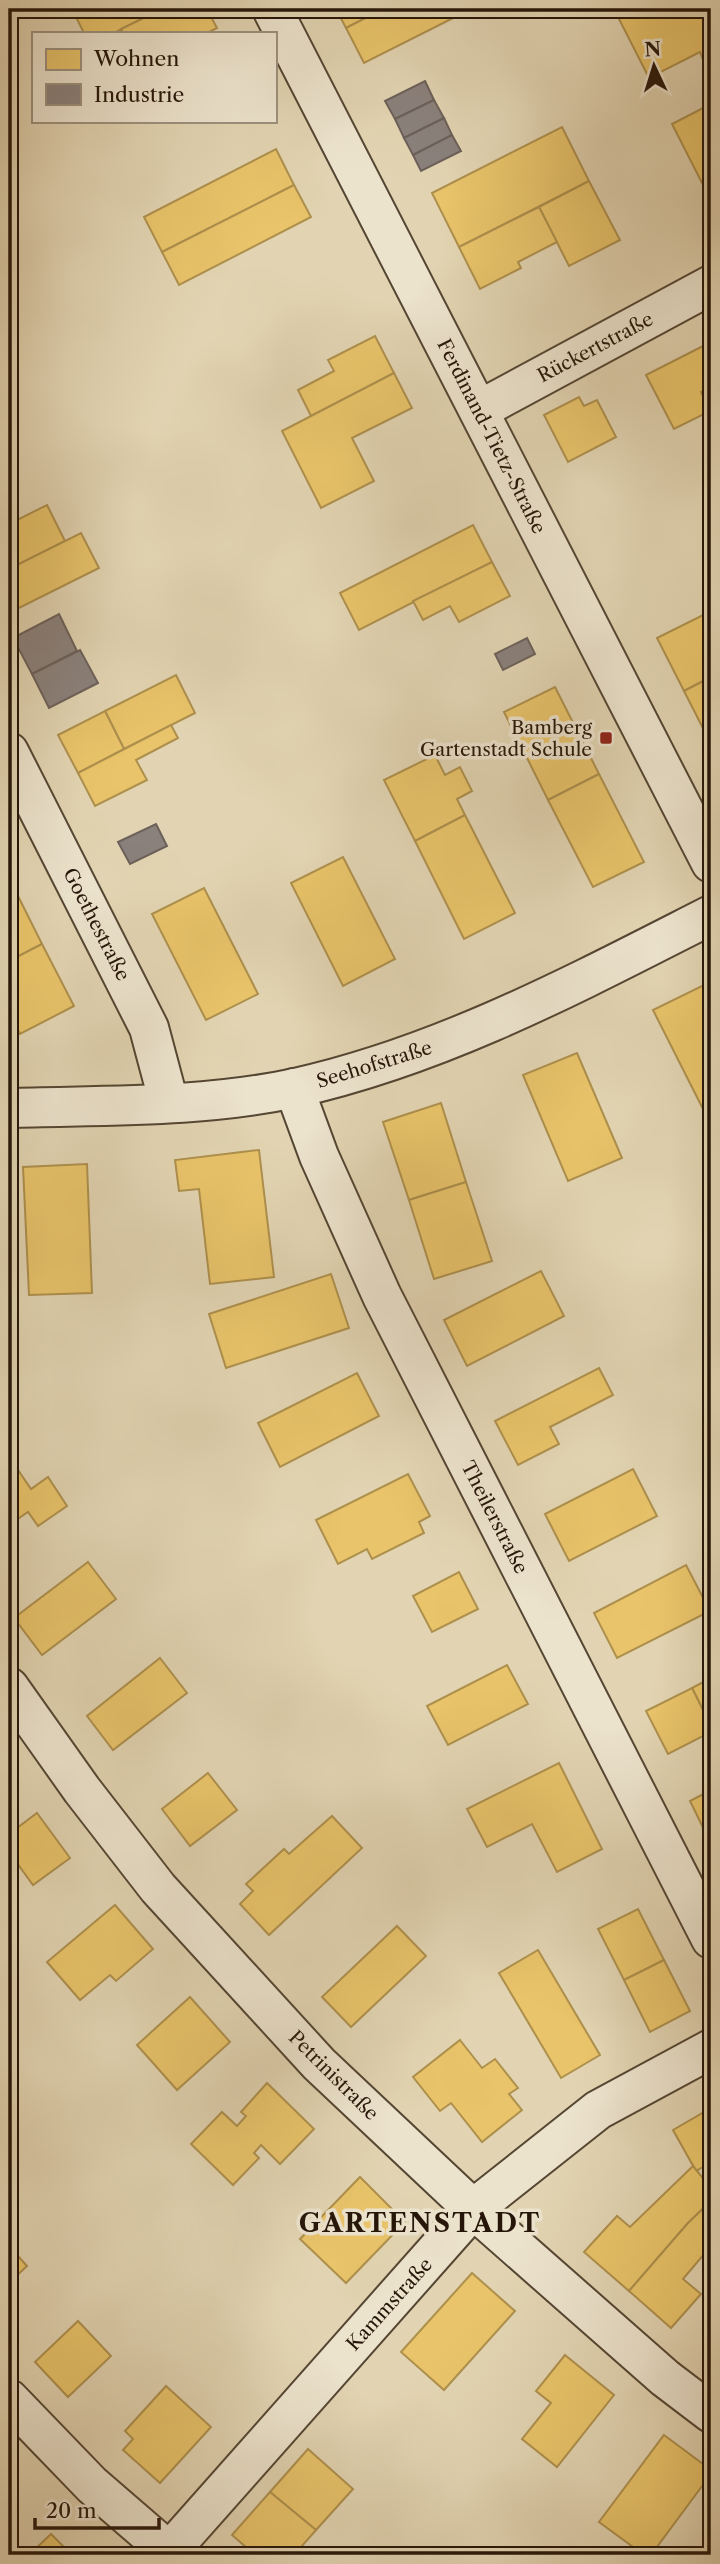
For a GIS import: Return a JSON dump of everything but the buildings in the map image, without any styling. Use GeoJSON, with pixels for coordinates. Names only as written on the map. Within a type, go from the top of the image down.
{"type":"FeatureCollection","features":[{"type":"Feature","properties":{"kind":"street","name":"Ferdinand-Tietz-Straße"},"geometry":{"type":"LineString","coordinates":[[272,9],[711,863]]}},
{"type":"Feature","properties":{"kind":"street","name":"Rückertstraße"},"geometry":{"type":"LineString","coordinates":[[479,410],[711,285]]}},
{"type":"Feature","properties":{"kind":"street","name":"Goethestraße"},"geometry":{"type":"LineString","coordinates":[[9,752],[149,1028],[169,1103]]}},
{"type":"Feature","properties":{"kind":"street","name":"Seehofstraße"},"geometry":{"type":"LineString","coordinates":[[9,1108],[169,1103],[232,1098],[294,1088],[385,1064],[463,1034],[604,969],[711,915]]}},
{"type":"Feature","properties":{"kind":"street","name":"Theilerstraße"},"geometry":{"type":"LineString","coordinates":[[294,1088],[319,1156],[382,1296],[711,1939]]}},
{"type":"Feature","properties":{"kind":"street","name":"Petrinistraße"},"geometry":{"type":"LineString","coordinates":[[9,1687],[82,1790],[158,1888],[319,2064],[473,2209],[665,2378],[711,2413]]}},
{"type":"Feature","properties":{"kind":"street","name":"Kammstraße"},"geometry":{"type":"LineString","coordinates":[[171,2553],[473,2209],[598,2110],[711,2049]]}},
{"type":"Feature","properties":{"kind":"street"},"geometry":{"type":"LineString","coordinates":[[9,2399],[92,2485],[171,2553]]}},
{"type":"Feature","properties":{"kind":"place","name":"Bamberg Gartenstadt Schule"},"geometry":{"type":"Point","coordinates":[606,738]}},
{"type":"Feature","properties":{"kind":"district","name":"GARTENSTADT"},"geometry":{"type":"Point","coordinates":[420,2223]}}]}
